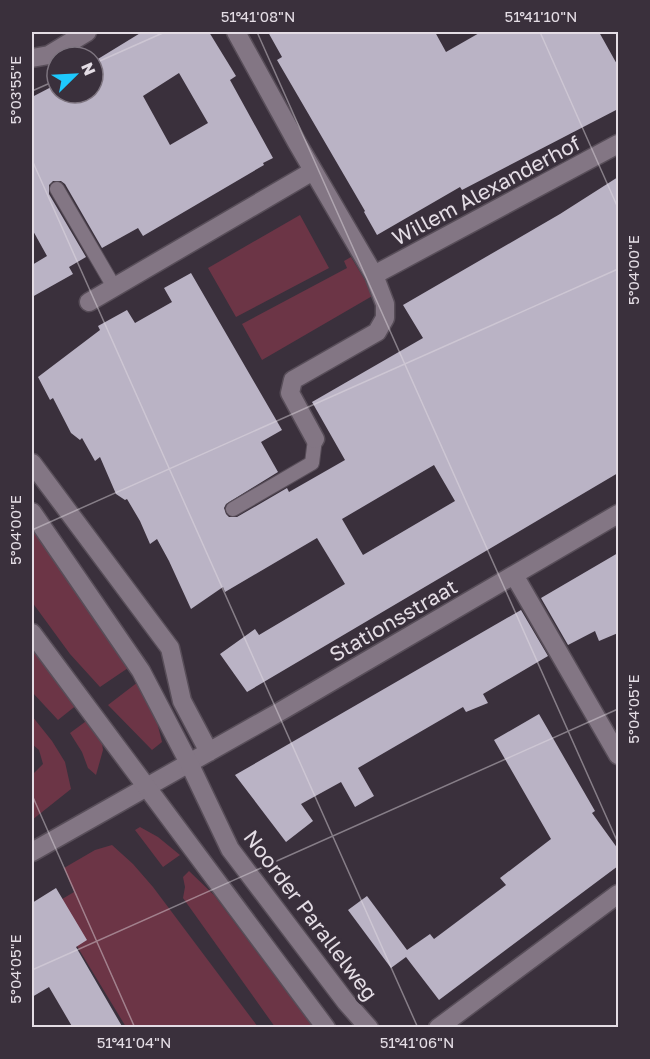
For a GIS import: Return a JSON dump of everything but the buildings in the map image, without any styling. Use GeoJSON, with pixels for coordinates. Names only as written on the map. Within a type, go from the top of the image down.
{"type":"FeatureCollection","features":[{"type":"Feature","properties":{"kind":"street"},"geometry":{"type":"LineString","coordinates":[[32,58],[49,55],[87,32]]}},
{"type":"Feature","properties":{"kind":"street"},"geometry":{"type":"LineString","coordinates":[[236,32],[374,275],[385,304],[385,318],[377,332],[293,380],[290,393],[315,439]]}},
{"type":"Feature","properties":{"kind":"street","name":"Willem Alexanderhof"},"geometry":{"type":"LineString","coordinates":[[374,275],[618,144]]}},
{"type":"Feature","properties":{"kind":"street"},"geometry":{"type":"LineString","coordinates":[[89,302],[313,171]]}},
{"type":"Feature","properties":{"kind":"street"},"geometry":{"type":"LineString","coordinates":[[32,463],[170,648],[182,701],[208,752]]}},
{"type":"Feature","properties":{"kind":"street","name":"Noorder Parallelweg"},"geometry":{"type":"LineString","coordinates":[[32,512],[141,671],[230,849],[346,1002],[369,1028]]}},
{"type":"Feature","properties":{"kind":"street","name":"Stationsstraat"},"geometry":{"type":"LineString","coordinates":[[32,852],[618,514]]}},
{"type":"Feature","properties":{"kind":"street"},"geometry":{"type":"LineString","coordinates":[[514,575],[618,755]]}},
{"type":"Feature","properties":{"kind":"street"},"geometry":{"type":"LineString","coordinates":[[32,633],[326,1028]]}},
{"type":"Feature","properties":{"kind":"street"},"geometry":{"type":"LineString","coordinates":[[438,1028],[618,894]]}},
{"type":"Feature","properties":{"kind":"lane"},"geometry":{"type":"LineString","coordinates":[[57,189],[114,287]]}},
{"type":"Feature","properties":{"kind":"lane"},"geometry":{"type":"LineString","coordinates":[[233,509],[312,463],[315,439]]}},
{"type":"Feature","properties":{"kind":"shaded area"},"geometry":{"type":"Polygon","coordinates":[[[300,215],[329,268],[236,317],[208,268],[300,215]]]}},
{"type":"Feature","properties":{"kind":"shaded area"},"geometry":{"type":"Polygon","coordinates":[[[351,257],[374,295],[262,360],[242,324],[347,268],[344,261],[351,257]]]}},
{"type":"Feature","properties":{"kind":"shaded area"},"geometry":{"type":"Polygon","coordinates":[[[32,520],[128,668],[100,687],[70,654],[32,602],[32,520]]]}},
{"type":"Feature","properties":{"kind":"shaded area"},"geometry":{"type":"Polygon","coordinates":[[[32,641],[78,704],[58,720],[32,692],[32,641]]]}},
{"type":"Feature","properties":{"kind":"shaded area"},"geometry":{"type":"Polygon","coordinates":[[[138,682],[157,722],[162,742],[152,750],[108,705],[138,682]]]}},
{"type":"Feature","properties":{"kind":"shaded area"},"geometry":{"type":"Polygon","coordinates":[[[32,716],[65,762],[71,789],[32,820],[32,775],[43,764],[39,750],[32,744],[32,716]]]}},
{"type":"Feature","properties":{"kind":"shaded area"},"geometry":{"type":"Polygon","coordinates":[[[89,719],[101,736],[103,750],[96,775],[88,768],[82,752],[70,733],[89,719]]]}},
{"type":"Feature","properties":{"kind":"shaded area"},"geometry":{"type":"Polygon","coordinates":[[[140,827],[158,837],[180,855],[163,867],[135,830],[140,827]]]}},
{"type":"Feature","properties":{"kind":"shaded area"},"geometry":{"type":"Polygon","coordinates":[[[112,845],[153,887],[258,1027],[126,1027],[52,905],[74,892],[64,868],[95,850],[112,845]]]}},
{"type":"Feature","properties":{"kind":"shaded area"},"geometry":{"type":"Polygon","coordinates":[[[189,871],[214,895],[313,1027],[275,1027],[183,898],[185,887],[183,877],[189,871]]]}}]}
